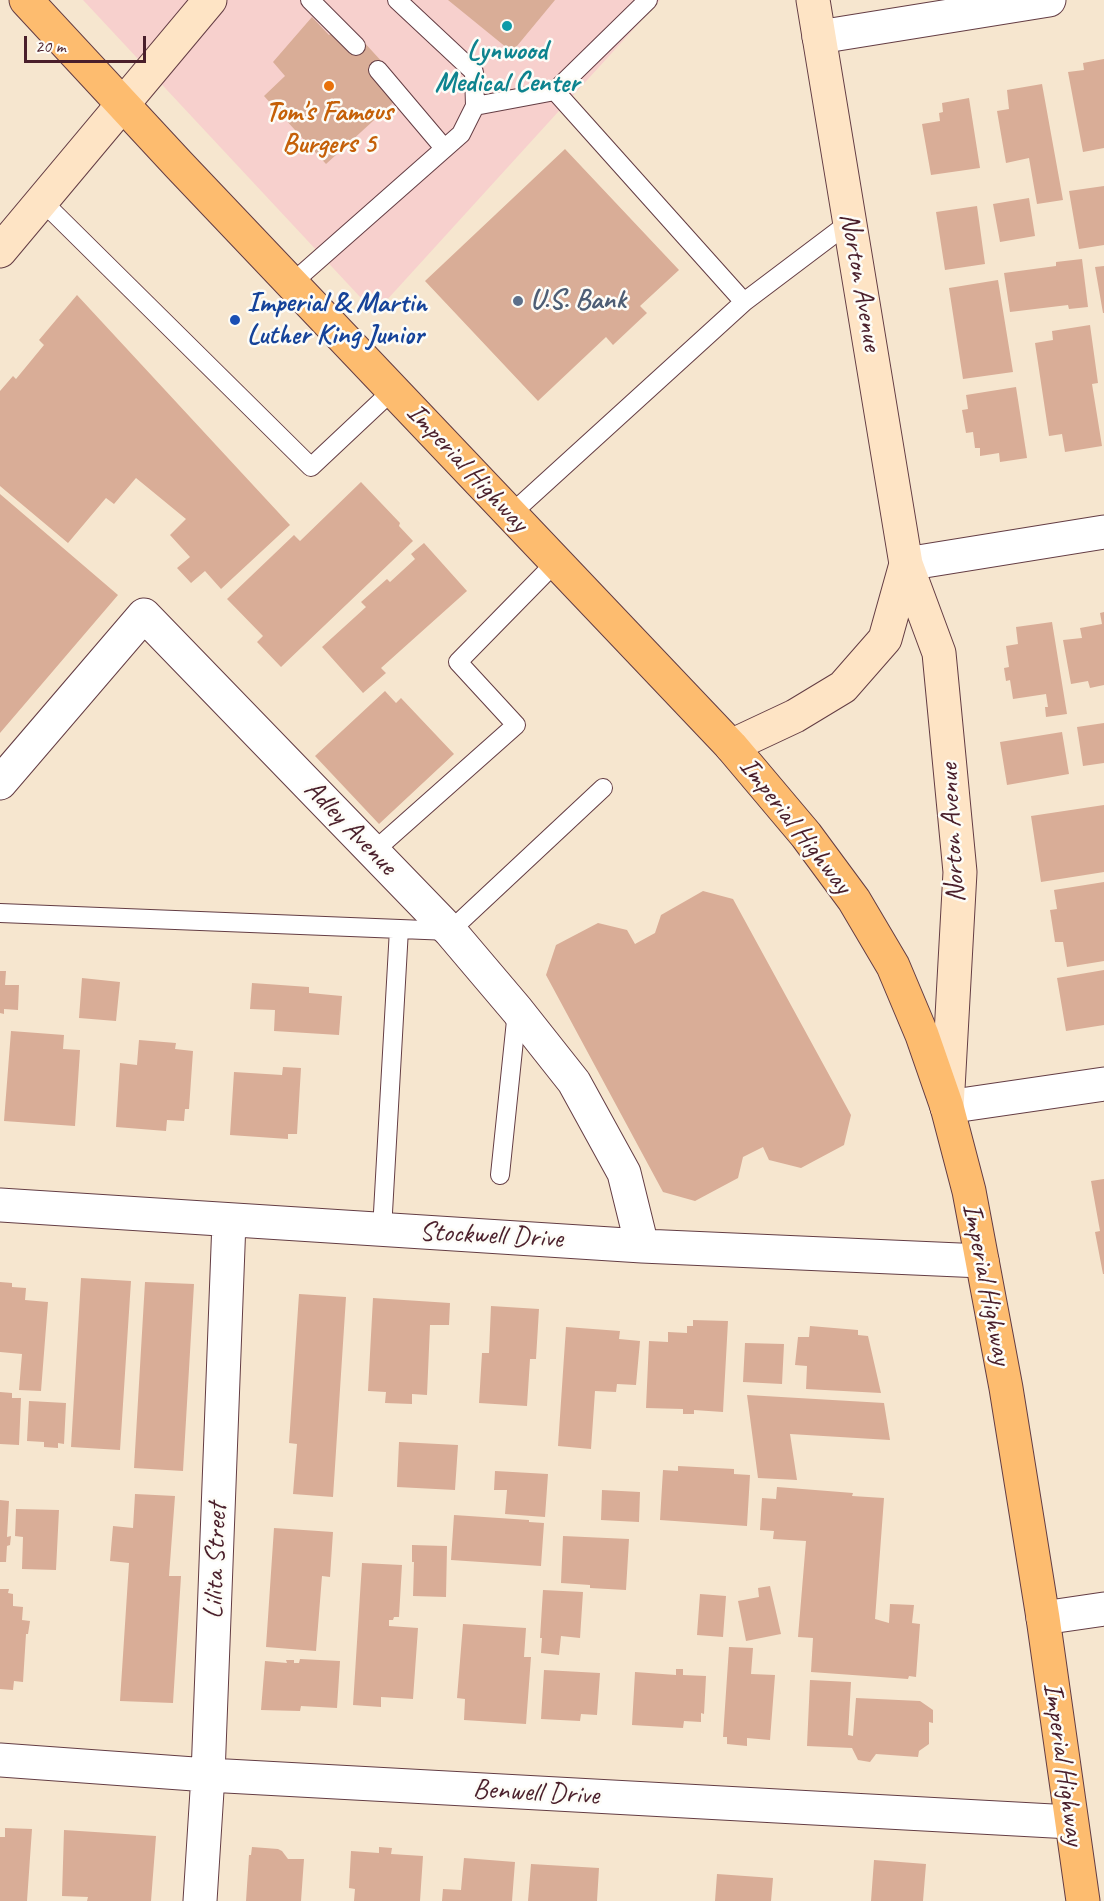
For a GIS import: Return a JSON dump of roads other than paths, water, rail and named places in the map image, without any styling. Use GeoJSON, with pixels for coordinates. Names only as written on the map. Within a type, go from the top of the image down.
{"type":"FeatureCollection","features":[{"type":"Feature","properties":{"kind":"main road","name":"Imperial Highway"},"geometry":{"type":"LineString","coordinates":[[26,0],[731,746],[806,836],[854,900],[893,966],[922,1035],[947,1107],[969,1191],[1006,1388],[1043,1618],[1083,1901]]}},
{"type":"Feature","properties":{"kind":"street"},"geometry":{"type":"LineString","coordinates":[[0,251],[210,0]]}},
{"type":"Feature","properties":{"kind":"street","name":"Norton Avenue"},"geometry":{"type":"LineString","coordinates":[[813,0],[906,564],[939,653],[960,872],[947,1107]]}},
{"type":"Feature","properties":{"kind":"street"},"geometry":{"type":"LineString","coordinates":[[819,37],[1049,0]]}},
{"type":"Feature","properties":{"kind":"street"},"geometry":{"type":"LineString","coordinates":[[906,564],[1104,532]]}},
{"type":"Feature","properties":{"kind":"street","name":"Norton Avenue"},"geometry":{"type":"LineString","coordinates":[[731,746],[795,716],[843,687],[885,639],[906,564]]}},
{"type":"Feature","properties":{"kind":"street","name":"Adley Avenue"},"geometry":{"type":"LineString","coordinates":[[0,783],[144,615],[450,931],[574,1082],[624,1173],[642,1246]]}},
{"type":"Feature","properties":{"kind":"street"},"geometry":{"type":"LineString","coordinates":[[947,1107],[1104,1084]]}},
{"type":"Feature","properties":{"kind":"street","name":"Stockwell Drive"},"geometry":{"type":"LineString","coordinates":[[0,1205],[642,1246],[982,1261]]}},
{"type":"Feature","properties":{"kind":"street","name":"Lilita Street"},"geometry":{"type":"LineString","coordinates":[[200,1901],[208,1775],[229,1221]]}},
{"type":"Feature","properties":{"kind":"street"},"geometry":{"type":"LineString","coordinates":[[1043,1618],[1104,1610]]}},
{"type":"Feature","properties":{"kind":"street","name":"Benwell Drive"},"geometry":{"type":"LineString","coordinates":[[0,1760],[208,1775],[1071,1822]]}},
{"type":"Feature","properties":{"kind":"lane"},"geometry":{"type":"LineString","coordinates":[[310,0],[356,46]]}},
{"type":"Feature","properties":{"kind":"lane"},"geometry":{"type":"LineString","coordinates":[[292,284],[460,134],[475,106],[474,72],[397,0]]}},
{"type":"Feature","properties":{"kind":"lane"},"geometry":{"type":"LineString","coordinates":[[475,106],[555,91],[648,0]]}},
{"type":"Feature","properties":{"kind":"lane"},"geometry":{"type":"LineString","coordinates":[[378,70],[444,148]]}},
{"type":"Feature","properties":{"kind":"lane"},"geometry":{"type":"LineString","coordinates":[[555,91],[744,302]]}},
{"type":"Feature","properties":{"kind":"lane"},"geometry":{"type":"LineString","coordinates":[[42,201],[311,467],[393,390]]}},
{"type":"Feature","properties":{"kind":"lane"},"geometry":{"type":"LineString","coordinates":[[511,514],[744,302],[850,222]]}},
{"type":"Feature","properties":{"kind":"lane"},"geometry":{"type":"LineString","coordinates":[[374,851],[516,724],[458,662],[556,562]]}},
{"type":"Feature","properties":{"kind":"lane"},"geometry":{"type":"LineString","coordinates":[[0,913],[450,931],[603,788]]}},
{"type":"Feature","properties":{"kind":"lane"},"geometry":{"type":"LineString","coordinates":[[382,1230],[399,929]]}},
{"type":"Feature","properties":{"kind":"lane"},"geometry":{"type":"LineString","coordinates":[[500,1175],[517,1010]]}},
{"type":"Feature","properties":{"kind":"place","name":"Lynwood Medical Center"},"geometry":{"type":"Point","coordinates":[507,26]}},
{"type":"Feature","properties":{"kind":"place","name":"Tom's Famous Burgers 5"},"geometry":{"type":"Point","coordinates":[329,86]}},
{"type":"Feature","properties":{"kind":"place","name":"U.S. Bank"},"geometry":{"type":"Point","coordinates":[518,301]}},
{"type":"Feature","properties":{"kind":"place","name":"Imperial & Martin Luther King Junior"},"geometry":{"type":"Point","coordinates":[235,320]}}]}
